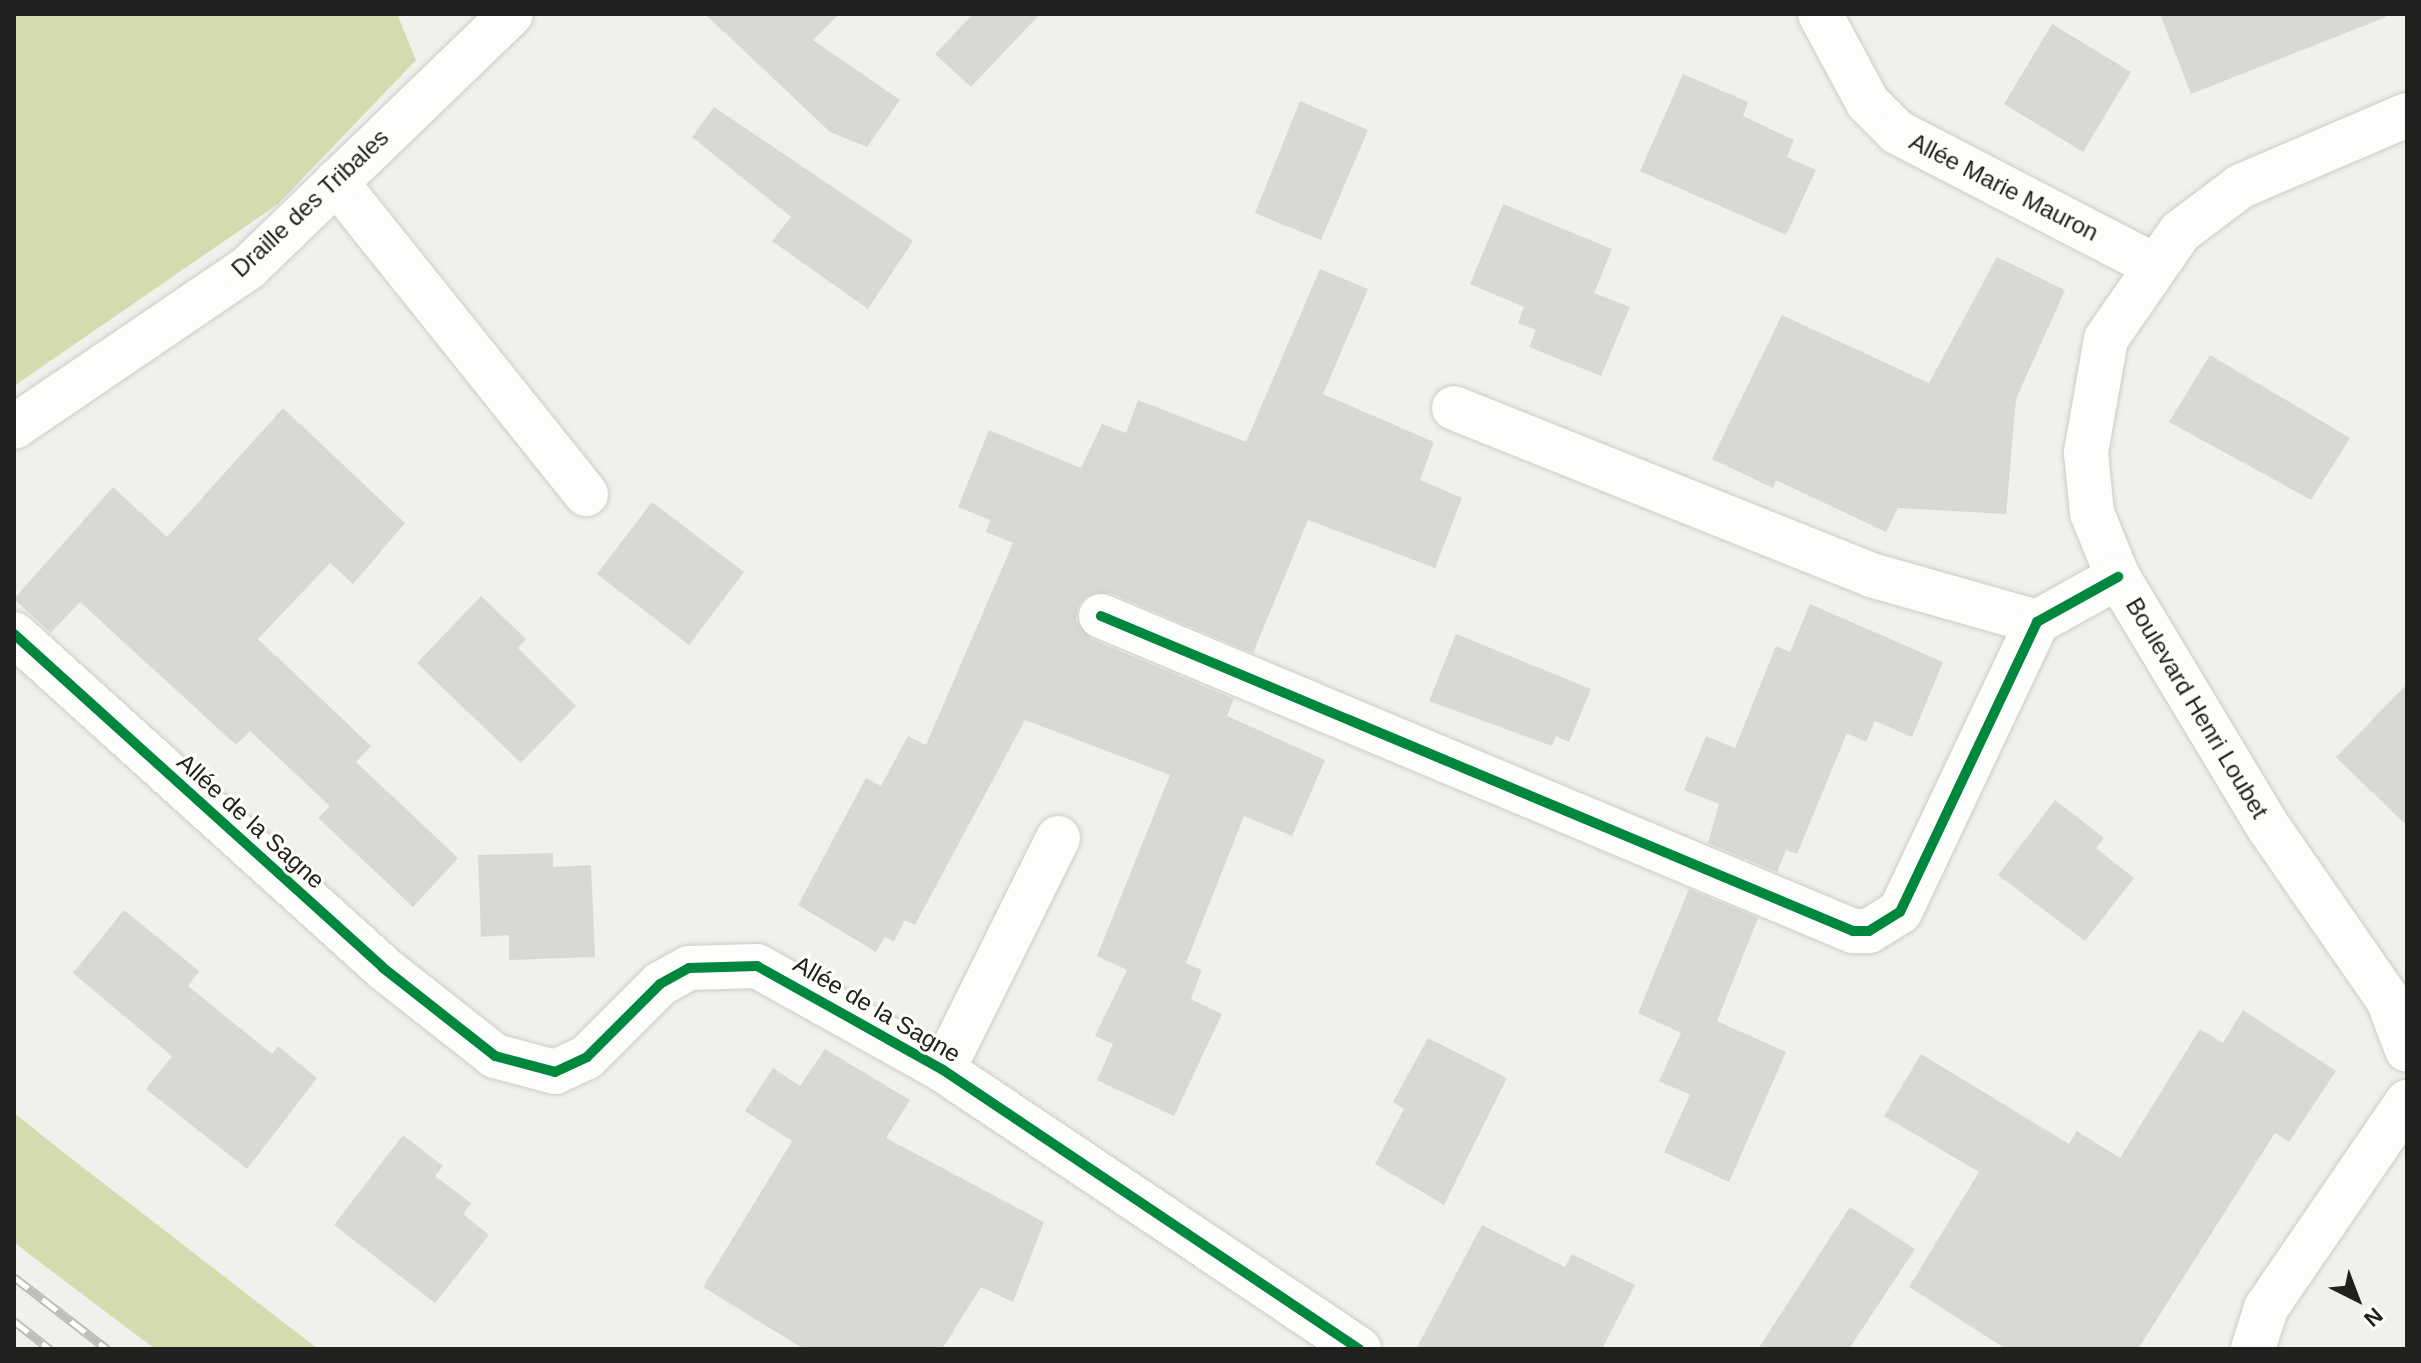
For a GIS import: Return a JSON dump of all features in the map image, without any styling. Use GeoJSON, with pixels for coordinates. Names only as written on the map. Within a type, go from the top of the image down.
{"type":"FeatureCollection","features":[{"type":"Feature","properties":{"kind":"street","name":"Allée Marie Mauron"},"geometry":{"type":"LineString","coordinates":[[1820,14],[1868,103],[1897,132],[2152,264]]}},
{"type":"Feature","properties":{"kind":"street","name":"Draille des Tribales"},"geometry":{"type":"LineString","coordinates":[[14,427],[249,267],[507,15]]}},
{"type":"Feature","properties":{"kind":"street","name":"Boulevard Henri Loubet"},"geometry":{"type":"LineString","coordinates":[[2407,115],[2241,186],[2180,232],[2152,264],[2106,339],[2090,402],[2092,513],[2118,577],[2269,828],[2388,1000],[2407,1050]]}},
{"type":"Feature","properties":{"kind":"street"},"geometry":{"type":"LineString","coordinates":[[336,182],[586,494]]}},
{"type":"Feature","properties":{"kind":"street"},"geometry":{"type":"LineString","coordinates":[[1454,408],[1871,575],[2037,622]]}},
{"type":"Feature","properties":{"kind":"street"},"geometry":{"type":"LineString","coordinates":[[1101,616],[1853,931],[1886,924],[1900,912],[2037,622],[2118,577]]}},
{"type":"Feature","properties":{"kind":"street","name":"Allée de la Sagne"},"geometry":{"type":"LineString","coordinates":[[14,634],[382,967],[495,1056],[555,1072],[614,1037],[660,984],[689,968],[723,962],[757,966],[802,985],[943,1070],[1359,1349]]}},
{"type":"Feature","properties":{"kind":"street"},"geometry":{"type":"LineString","coordinates":[[943,1070],[1058,838]]}},
{"type":"Feature","properties":{"kind":"street"},"geometry":{"type":"LineString","coordinates":[[2253,1349],[2271,1300],[2407,1102]]}},
{"type":"Feature","properties":{"kind":"green space"},"geometry":{"type":"Polygon","coordinates":[[[14,14],[397,14],[416,60],[278,204],[14,386],[14,14]]]}},
{"type":"Feature","properties":{"kind":"green space"},"geometry":{"type":"Polygon","coordinates":[[[14,1113],[318,1349],[155,1349],[37,1260],[14,1242],[14,1113]]]}},
{"type":"Feature","properties":{"kind":"building"},"geometry":{"type":"Polygon","coordinates":[[[705,14],[839,14],[813,40],[900,100],[867,147],[830,132],[705,14]]]}},
{"type":"Feature","properties":{"kind":"building"},"geometry":{"type":"Polygon","coordinates":[[[973,14],[1040,14],[971,87],[935,54],[973,14]]]}},
{"type":"Feature","properties":{"kind":"building"},"geometry":{"type":"Polygon","coordinates":[[[2160,14],[2385,14],[2386,17],[2191,94],[2160,14]]]}},
{"type":"Feature","properties":{"kind":"building"},"geometry":{"type":"Polygon","coordinates":[[[2052,24],[2131,72],[2083,152],[2004,104],[2052,24]]]}},
{"type":"Feature","properties":{"kind":"building"},"geometry":{"type":"Polygon","coordinates":[[[1683,74],[1748,102],[1743,116],[1794,140],[1787,157],[1816,170],[1786,235],[1640,171],[1683,74]]]}},
{"type":"Feature","properties":{"kind":"building"},"geometry":{"type":"Polygon","coordinates":[[[1300,101],[1368,130],[1321,240],[1255,213],[1300,101]]]}},
{"type":"Feature","properties":{"kind":"building"},"geometry":{"type":"Polygon","coordinates":[[[714,107],[913,241],[868,309],[772,241],[791,217],[692,137],[714,107]]]}},
{"type":"Feature","properties":{"kind":"building"},"geometry":{"type":"Polygon","coordinates":[[[1503,204],[1612,249],[1594,293],[1630,307],[1601,376],[1529,347],[1536,330],[1518,323],[1524,307],[1470,284],[1503,204]]]}},
{"type":"Feature","properties":{"kind":"building"},"geometry":{"type":"Polygon","coordinates":[[[1997,257],[2065,290],[2016,399],[2006,514],[1898,508],[1886,532],[1776,480],[1773,488],[1712,459],[1782,315],[1929,383],[1997,257]]]}},
{"type":"Feature","properties":{"kind":"building"},"geometry":{"type":"Polygon","coordinates":[[[1320,269],[1368,289],[1323,394],[1434,442],[1420,480],[1462,498],[1435,568],[1308,520],[1253,653],[1110,593],[1087,596],[1078,607],[1076,620],[1091,639],[1234,699],[1227,716],[1325,760],[1292,836],[1244,816],[1186,963],[1202,970],[1191,999],[1222,1014],[1174,1116],[1097,1080],[1113,1044],[1095,1036],[1127,970],[1097,956],[1170,775],[1025,720],[915,925],[905,920],[894,942],[885,937],[876,952],[798,905],[866,778],[881,786],[908,736],[926,745],[1013,543],[986,532],[990,520],[958,507],[989,430],[1081,468],[1102,424],[1126,433],[1138,400],[1246,442],[1320,269]]]}},
{"type":"Feature","properties":{"kind":"building"},"geometry":{"type":"Polygon","coordinates":[[[2210,355],[2350,438],[2311,500],[2169,422],[2210,355]]]}},
{"type":"Feature","properties":{"kind":"building"},"geometry":{"type":"Polygon","coordinates":[[[283,408],[405,523],[353,584],[330,563],[258,639],[371,746],[356,762],[458,858],[413,907],[318,818],[330,806],[250,731],[236,745],[80,602],[51,633],[14,599],[113,487],[167,537],[283,408]]]}},
{"type":"Feature","properties":{"kind":"building"},"geometry":{"type":"Polygon","coordinates":[[[652,502],[744,572],[689,645],[597,574],[652,502]]]}},
{"type":"Feature","properties":{"kind":"building"},"geometry":{"type":"Polygon","coordinates":[[[481,596],[526,639],[518,648],[576,706],[521,763],[417,663],[481,596]]]}},
{"type":"Feature","properties":{"kind":"building"},"geometry":{"type":"Polygon","coordinates":[[[1810,604],[1943,662],[1912,737],[1875,721],[1866,742],[1847,733],[1797,854],[1786,850],[1777,872],[1708,843],[1719,804],[1684,790],[1706,736],[1735,748],[1776,646],[1790,652],[1810,604]]]}},
{"type":"Feature","properties":{"kind":"building"},"geometry":{"type":"Polygon","coordinates":[[[1456,634],[1591,689],[1569,742],[1556,736],[1552,746],[1429,701],[1456,634]]]}},
{"type":"Feature","properties":{"kind":"building"},"geometry":{"type":"Polygon","coordinates":[[[2407,684],[2407,826],[2336,757],[2407,684]]]}},
{"type":"Feature","properties":{"kind":"building"},"geometry":{"type":"Polygon","coordinates":[[[2055,800],[2104,838],[2096,848],[2134,878],[2085,941],[1998,875],[2055,800]]]}},
{"type":"Feature","properties":{"kind":"building"},"geometry":{"type":"Polygon","coordinates":[[[553,853],[553,867],[591,865],[595,957],[509,960],[509,935],[481,937],[478,855],[553,853]]]}},
{"type":"Feature","properties":{"kind":"building"},"geometry":{"type":"Polygon","coordinates":[[[1689,889],[1758,918],[1717,1021],[1786,1052],[1729,1182],[1664,1152],[1690,1095],[1659,1081],[1681,1033],[1638,1013],[1689,889]]]}},
{"type":"Feature","properties":{"kind":"building"},"geometry":{"type":"Polygon","coordinates":[[[124,910],[199,971],[188,986],[272,1054],[278,1046],[317,1078],[247,1169],[146,1089],[172,1056],[73,973],[124,910]]]}},
{"type":"Feature","properties":{"kind":"building"},"geometry":{"type":"Polygon","coordinates":[[[2243,1010],[2336,1071],[2289,1142],[2275,1133],[2138,1349],[2006,1349],[1909,1287],[1979,1172],[1884,1116],[1921,1054],[2069,1144],[2077,1131],[2120,1158],[2200,1029],[2223,1043],[2243,1010]]]}},
{"type":"Feature","properties":{"kind":"building"},"geometry":{"type":"Polygon","coordinates":[[[1428,1038],[1507,1078],[1444,1205],[1375,1164],[1404,1109],[1393,1102],[1428,1038]]]}},
{"type":"Feature","properties":{"kind":"building"},"geometry":{"type":"Polygon","coordinates":[[[825,1049],[910,1100],[886,1138],[1044,1222],[1013,1302],[981,1287],[942,1349],[804,1349],[703,1287],[792,1141],[745,1111],[773,1068],[800,1086],[825,1049]]]}},
{"type":"Feature","properties":{"kind":"building"},"geometry":{"type":"Polygon","coordinates":[[[403,1135],[443,1166],[435,1176],[471,1203],[463,1214],[489,1235],[435,1303],[334,1225],[403,1135]]]}},
{"type":"Feature","properties":{"kind":"building"},"geometry":{"type":"Polygon","coordinates":[[[1850,1207],[1915,1249],[1849,1349],[1758,1349],[1850,1207]]]}},
{"type":"Feature","properties":{"kind":"building"},"geometry":{"type":"Polygon","coordinates":[[[1482,1225],[1565,1267],[1572,1254],[1635,1285],[1602,1349],[1416,1349],[1482,1225]]]}},
{"type":"Feature","properties":{"kind":"railway"},"geometry":{"type":"LineString","coordinates":[[14,1277],[107,1349]]}},
{"type":"Feature","properties":{"kind":"railway"},"geometry":{"type":"LineString","coordinates":[[14,1321],[50,1349]]}},
{"type":"Feature","properties":{"kind":"cycle path"},"geometry":{"type":"LineString","coordinates":[[1101,616],[1853,931],[1869,931],[1900,912],[2037,622],[2118,577]]}},
{"type":"Feature","properties":{"kind":"cycle path"},"geometry":{"type":"LineString","coordinates":[[14,634],[382,967],[495,1056],[555,1072],[587,1057],[660,984],[689,968],[757,966],[943,1070],[1359,1349]]}}]}
